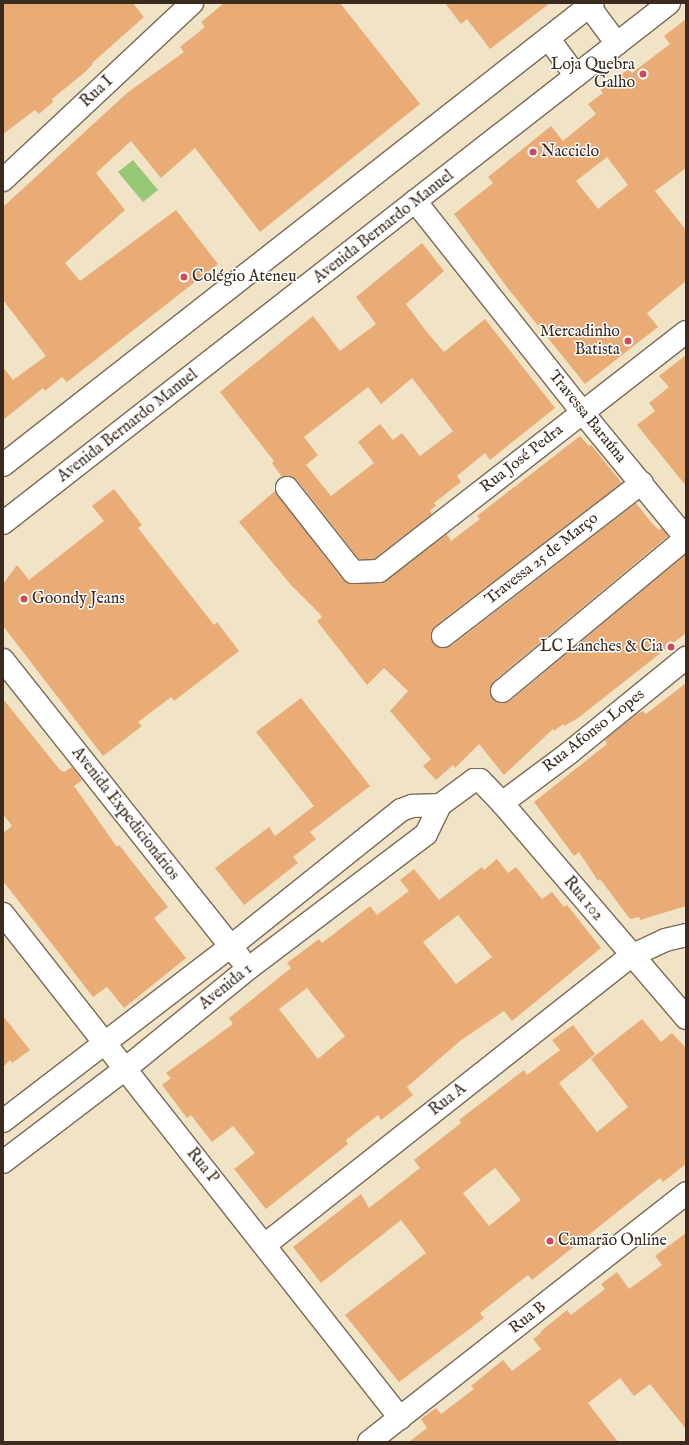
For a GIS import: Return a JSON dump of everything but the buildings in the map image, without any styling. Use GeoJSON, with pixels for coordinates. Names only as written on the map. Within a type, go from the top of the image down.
{"type":"FeatureCollection","features":[{"type":"Feature","properties":{"kind":"street","name":"Rua I"},"geometry":{"type":"LineString","coordinates":[[3,180],[192,3]]}},
{"type":"Feature","properties":{"kind":"street","name":"Avenida Bernardo Manuel"},"geometry":{"type":"LineString","coordinates":[[3,523],[669,3]]}},
{"type":"Feature","properties":{"kind":"street"},"geometry":{"type":"LineString","coordinates":[[3,465],[592,4],[617,44]]}},
{"type":"Feature","properties":{"kind":"street"},"geometry":{"type":"LineString","coordinates":[[548,38],[576,76]]}},
{"type":"Feature","properties":{"kind":"street","name":"Travessa Baraúna"},"geometry":{"type":"LineString","coordinates":[[415,201],[582,412],[686,538]]}},
{"type":"Feature","properties":{"kind":"street","name":"Rua José Pedra"},"geometry":{"type":"LineString","coordinates":[[287,488],[353,572],[379,572],[686,332]]}},
{"type":"Feature","properties":{"kind":"street","name":"Travessa 25 de Março"},"geometry":{"type":"LineString","coordinates":[[443,636],[642,483]]}},
{"type":"Feature","properties":{"kind":"street"},"geometry":{"type":"LineString","coordinates":[[502,691],[686,538]]}},
{"type":"Feature","properties":{"kind":"street","name":"Rua Afonso Lopes"},"geometry":{"type":"LineString","coordinates":[[502,803],[569,753],[686,658]]}},
{"type":"Feature","properties":{"kind":"street","name":"Avenida Expedicionários"},"geometry":{"type":"LineString","coordinates":[[3,660],[230,947],[249,968]]}},
{"type":"Feature","properties":{"kind":"street","name":"Avenida 1"},"geometry":{"type":"LineString","coordinates":[[3,1162],[125,1070],[249,968],[426,834],[440,805],[474,780],[480,780]]}},
{"type":"Feature","properties":{"kind":"street","name":"Rua 102"},"geometry":{"type":"LineString","coordinates":[[480,780],[502,803],[631,956],[686,1018]]}},
{"type":"Feature","properties":{"kind":"street","name":"Avenida 1"},"geometry":{"type":"LineString","coordinates":[[3,1121],[230,947],[401,810],[412,806],[440,805]]}},
{"type":"Feature","properties":{"kind":"street","name":"Rua P"},"geometry":{"type":"LineString","coordinates":[[3,914],[104,1044],[266,1244],[400,1418]]}},
{"type":"Feature","properties":{"kind":"street","name":"Rua A"},"geometry":{"type":"LineString","coordinates":[[266,1244],[631,956],[666,940],[686,935]]}},
{"type":"Feature","properties":{"kind":"street","name":"Rua B"},"geometry":{"type":"LineString","coordinates":[[369,1442],[686,1193]]}},
{"type":"Feature","properties":{"kind":"green space"},"geometry":{"type":"Polygon","coordinates":[[[133,160],[158,190],[143,202],[118,172],[133,160]]]}},
{"type":"Feature","properties":{"kind":"place","name":"Loja Quebra Galho"},"geometry":{"type":"Point","coordinates":[643,74]}},
{"type":"Feature","properties":{"kind":"place","name":"Nacciclo"},"geometry":{"type":"Point","coordinates":[533,152]}},
{"type":"Feature","properties":{"kind":"place","name":"Colégio Ateneu"},"geometry":{"type":"Point","coordinates":[184,277]}},
{"type":"Feature","properties":{"kind":"place","name":"Mercadinho Batista"},"geometry":{"type":"Point","coordinates":[628,341]}},
{"type":"Feature","properties":{"kind":"place","name":"Goondy Jeans"},"geometry":{"type":"Point","coordinates":[24,599]}},
{"type":"Feature","properties":{"kind":"place","name":"LC Lanches & Cia"},"geometry":{"type":"Point","coordinates":[671,647]}},
{"type":"Feature","properties":{"kind":"place","name":"Camarão Online"},"geometry":{"type":"Point","coordinates":[550,1241]}}]}
